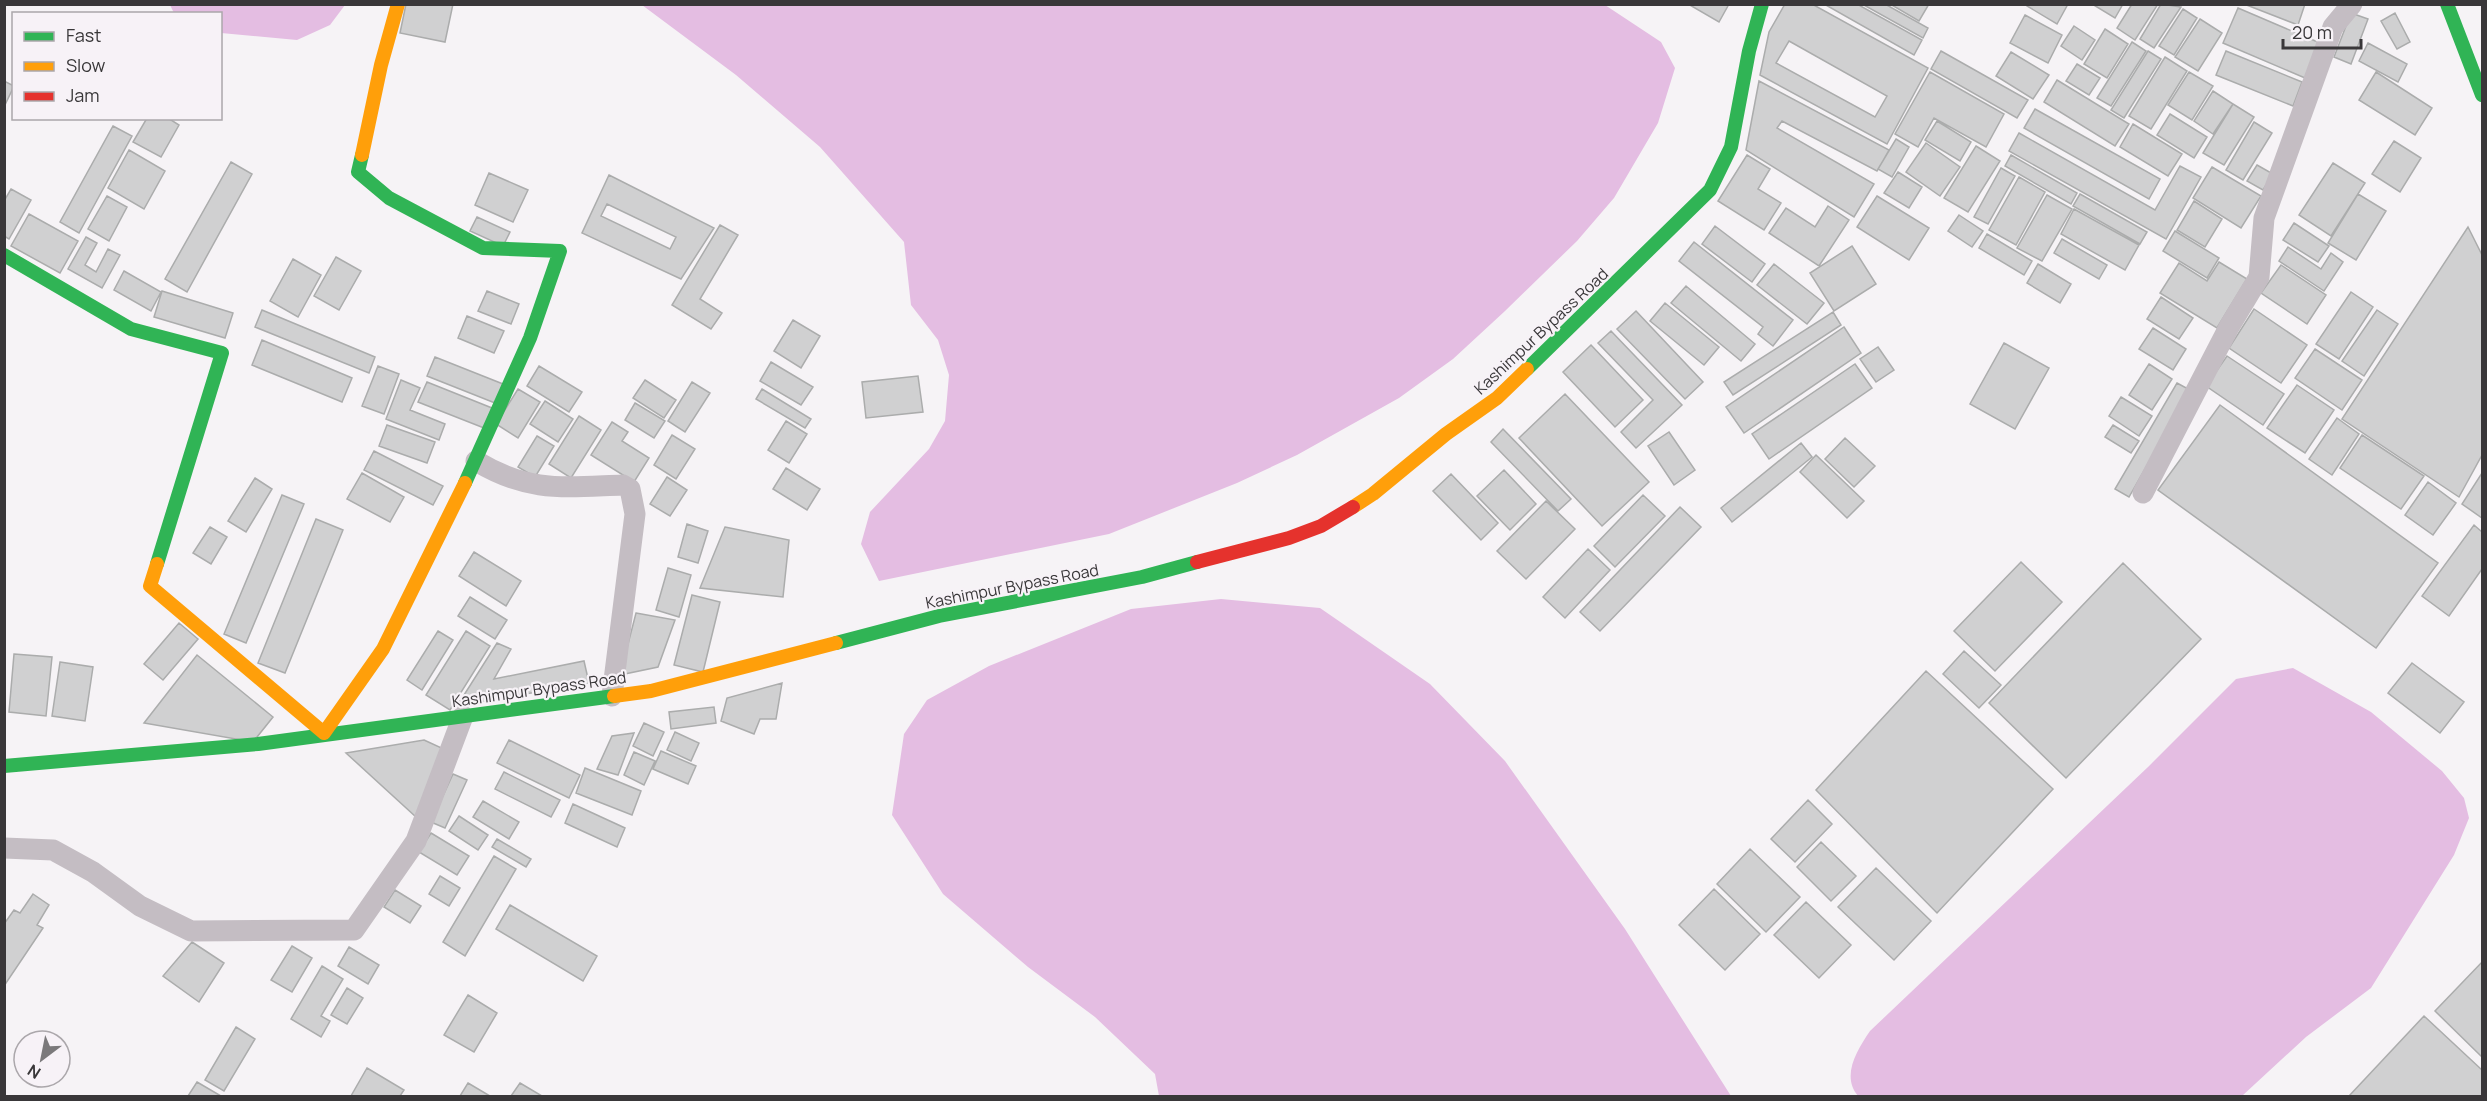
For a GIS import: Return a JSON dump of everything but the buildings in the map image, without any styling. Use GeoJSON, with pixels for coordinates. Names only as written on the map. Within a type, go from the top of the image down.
{"type":"FeatureCollection","features":[{"type":"Feature","properties":{"kind":"main road"},"geometry":{"type":"LineString","coordinates":[[4,255],[131,329],[222,353],[150,586],[324,733],[383,649],[476,460],[530,338],[560,251],[483,248],[389,198],[358,172],[381,65],[398,4]]}},
{"type":"Feature","properties":{"kind":"main road","name":"Kashimpur Bypass Road"},"geometry":{"type":"LineString","coordinates":[[4,766],[143,756],[258,744],[324,733],[651,691],[939,616],[1142,578],[1321,526],[1372,494],[1446,434],[1497,398],[1710,190],[1722,174],[1731,150],[1752,30],[1762,4]]}},
{"type":"Feature","properties":{"kind":"main road"},"geometry":{"type":"LineString","coordinates":[[2447,4],[2482,95]]}},
{"type":"Feature","properties":{"kind":"street"},"geometry":{"type":"LineString","coordinates":[[2143,493],[2229,327],[2259,277],[2265,218],[2333,27],[2352,4]]}},
{"type":"Feature","properties":{"kind":"street"},"geometry":{"type":"LineString","coordinates":[[476,460],[496,473],[526,484],[543,487],[623,485],[630,489],[635,514],[612,696]]}},
{"type":"Feature","properties":{"kind":"street"},"geometry":{"type":"LineString","coordinates":[[4,848],[53,850],[93,872],[140,906],[191,931],[354,930],[416,841],[464,716]]}},
{"type":"Feature","properties":{"kind":"shaded area"},"geometry":{"type":"Polygon","coordinates":[[[170,5],[345,5],[330,25],[297,40],[222,33],[222,12],[174,12],[170,5]]]}},
{"type":"Feature","properties":{"kind":"shaded area"},"geometry":{"type":"Polygon","coordinates":[[[642,5],[1605,5],[1661,42],[1675,68],[1658,123],[1614,198],[1577,241],[1505,311],[1453,359],[1399,398],[1297,455],[1237,483],[1109,534],[879,581],[861,544],[870,512],[929,449],[945,421],[949,375],[938,340],[911,305],[904,242],[820,147],[736,75],[642,5]]]}},
{"type":"Feature","properties":{"kind":"shaded area"},"geometry":{"type":"Polygon","coordinates":[[[1221,599],[1320,608],[1430,684],[1505,761],[1625,929],[1731,1096],[1159,1096],[1155,1074],[1095,1017],[1028,967],[943,894],[892,815],[904,734],[927,700],[989,666],[1131,609],[1221,599]]]}},
{"type":"Feature","properties":{"kind":"shaded area"},"geometry":{"type":"Polygon","coordinates":[[[2293,668],[2371,712],[2442,771],[2464,798],[2469,818],[2454,855],[2371,988],[2306,1037],[2242,1096],[1858,1096],[1853,1088],[1851,1072],[1860,1046],[1870,1031],[2148,767],[2236,679],[2293,668]]]}},
{"type":"Feature","properties":{"kind":"traffic: fast"},"geometry":{"type":"LineString","coordinates":[[1527,369],[1710,190],[1731,147],[1749,51],[1762,4]]}},
{"type":"Feature","properties":{"kind":"traffic: fast"},"geometry":{"type":"LineString","coordinates":[[2447,4],[2482,95]]}},
{"type":"Feature","properties":{"kind":"traffic: fast"},"geometry":{"type":"LineString","coordinates":[[362,155],[358,172],[389,198],[483,248],[560,251],[530,338],[465,483]]}},
{"type":"Feature","properties":{"kind":"traffic: fast"},"geometry":{"type":"LineString","coordinates":[[4,255],[131,329],[222,353],[157,564]]}},
{"type":"Feature","properties":{"kind":"traffic: fast"},"geometry":{"type":"LineString","coordinates":[[836,643],[939,616],[1142,577],[1197,562]]}},
{"type":"Feature","properties":{"kind":"traffic: fast"},"geometry":{"type":"LineString","coordinates":[[4,766],[258,744],[614,696]]}},
{"type":"Feature","properties":{"kind":"traffic: slow"},"geometry":{"type":"LineString","coordinates":[[362,155],[381,65],[398,4]]}},
{"type":"Feature","properties":{"kind":"traffic: slow"},"geometry":{"type":"LineString","coordinates":[[1353,507],[1373,494],[1446,434],[1497,398],[1527,369]]}},
{"type":"Feature","properties":{"kind":"traffic: slow"},"geometry":{"type":"LineString","coordinates":[[324,733],[383,649],[465,483]]}},
{"type":"Feature","properties":{"kind":"traffic: slow"},"geometry":{"type":"LineString","coordinates":[[157,564],[150,586],[324,733]]}},
{"type":"Feature","properties":{"kind":"traffic: slow"},"geometry":{"type":"LineString","coordinates":[[614,696],[651,691],[836,643]]}},
{"type":"Feature","properties":{"kind":"traffic: jam"},"geometry":{"type":"LineString","coordinates":[[1197,562],[1289,538],[1321,526],[1353,507]]}}]}
